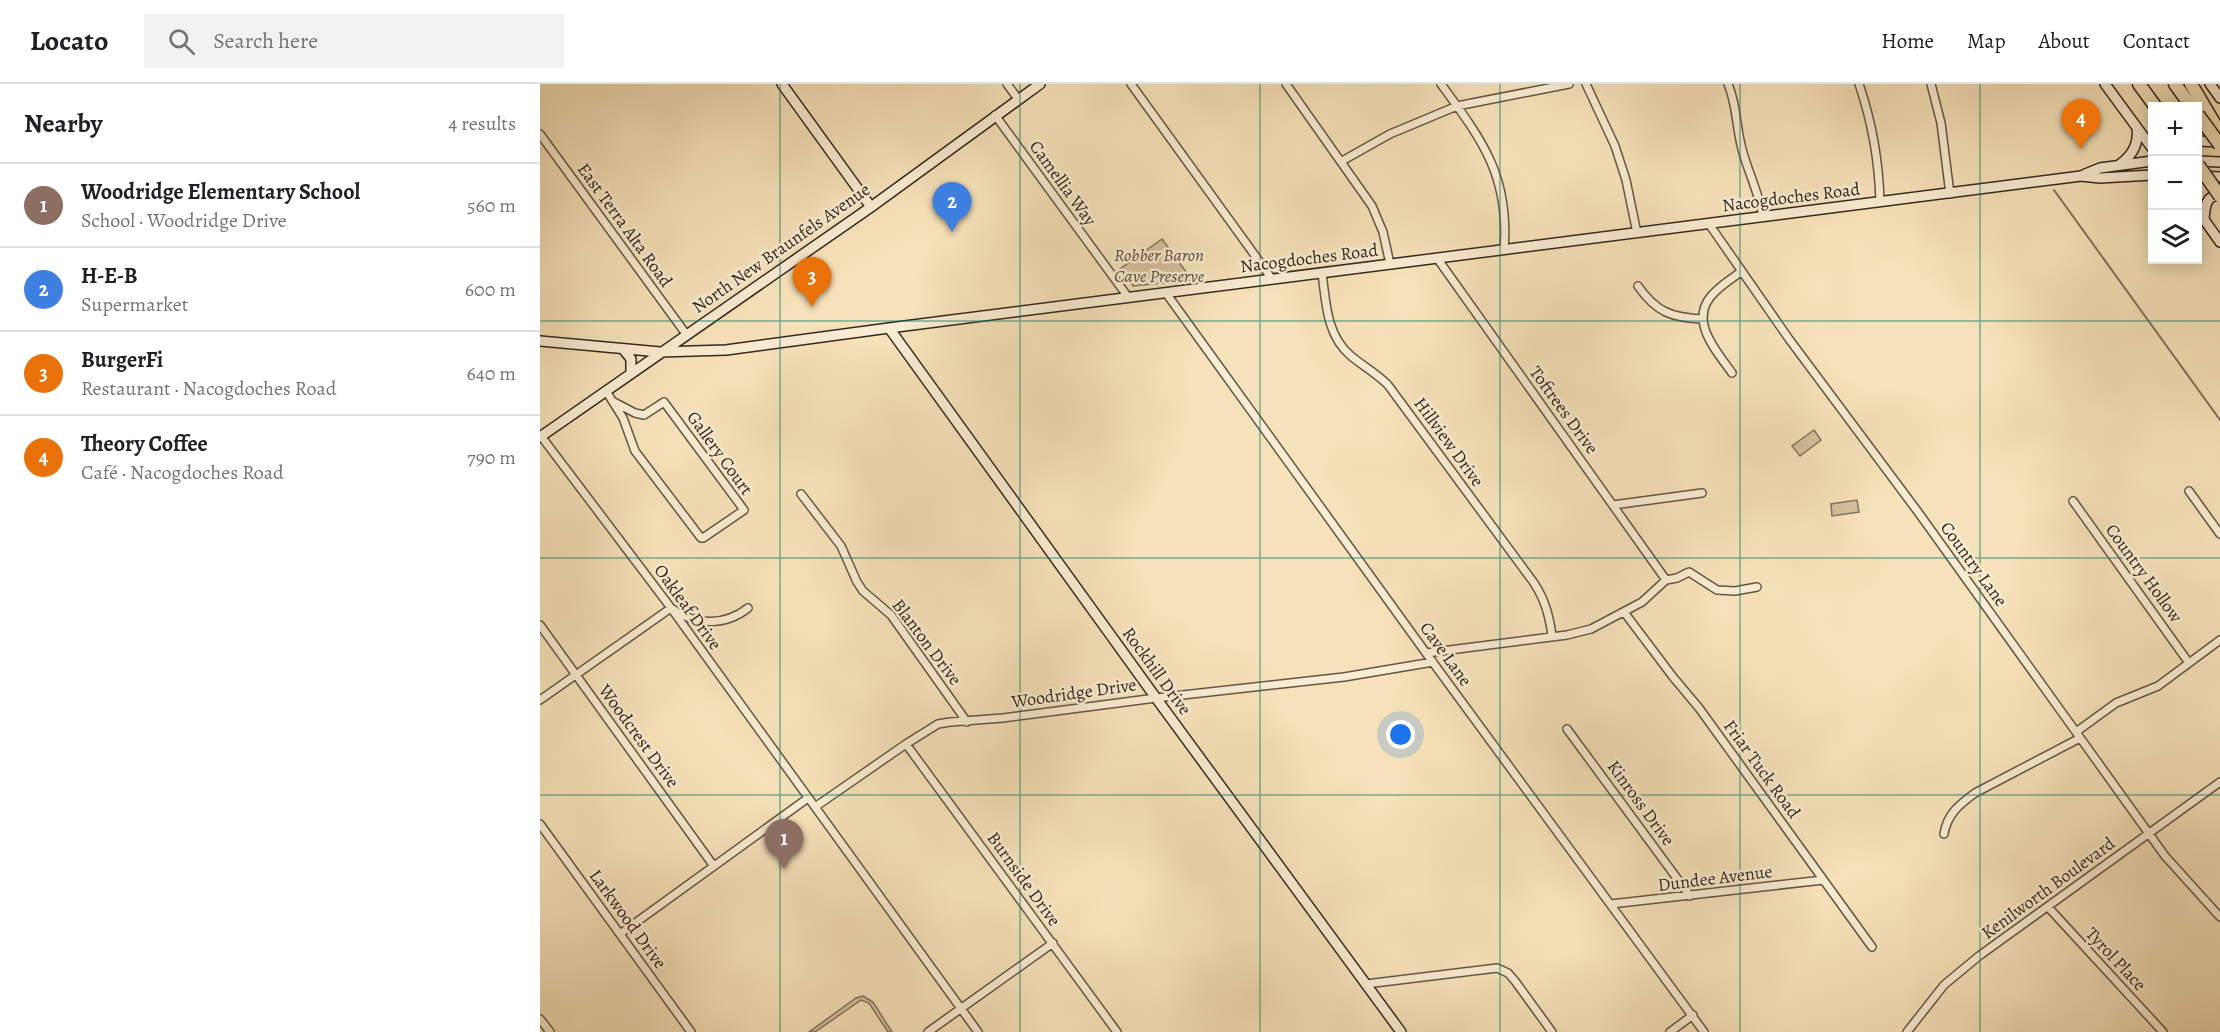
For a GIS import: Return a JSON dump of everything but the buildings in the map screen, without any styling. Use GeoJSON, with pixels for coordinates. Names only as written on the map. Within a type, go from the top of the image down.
{"type":"FeatureCollection","features":[{"type":"Feature","properties":{"kind":"highway"},"geometry":{"type":"LineString","coordinates":[[2139,84],[2152,102]]}},
{"type":"Feature","properties":{"kind":"highway"},"geometry":{"type":"LineString","coordinates":[[2175,84],[2191,102]]}},
{"type":"Feature","properties":{"kind":"highway"},"geometry":{"type":"LineString","coordinates":[[2191,84],[2194,102]]}},
{"type":"Feature","properties":{"kind":"highway"},"geometry":{"type":"LineString","coordinates":[[2202,115],[2220,134]]}},
{"type":"Feature","properties":{"kind":"highway"},"geometry":{"type":"LineString","coordinates":[[2202,117],[2220,143]]}},
{"type":"Feature","properties":{"kind":"highway"},"geometry":{"type":"LineString","coordinates":[[2202,169],[2220,196]]}},
{"type":"Feature","properties":{"kind":"main road"},"geometry":{"type":"LineString","coordinates":[[782,84],[871,207]]}},
{"type":"Feature","properties":{"kind":"main road","name":"North New Braunfels Avenue"},"geometry":{"type":"LineString","coordinates":[[541,436],[871,207],[994,115],[1040,84]]}},
{"type":"Feature","properties":{"kind":"main road"},"geometry":{"type":"LineString","coordinates":[[2105,84],[2148,142]]}},
{"type":"Feature","properties":{"kind":"main road"},"geometry":{"type":"LineString","coordinates":[[2210,84],[2220,98]]}},
{"type":"Feature","properties":{"kind":"main road"},"geometry":{"type":"LineString","coordinates":[[2137,127],[2148,134]]}},
{"type":"Feature","properties":{"kind":"main road"},"geometry":{"type":"LineString","coordinates":[[2118,166],[2134,150],[2138,138],[2137,127]]}},
{"type":"Feature","properties":{"kind":"main road"},"geometry":{"type":"LineString","coordinates":[[2202,141],[2220,143]]}},
{"type":"Feature","properties":{"kind":"main road","name":"Nacogdoches Road"},"geometry":{"type":"LineString","coordinates":[[2081,176],[2100,168],[2148,162]]}},
{"type":"Feature","properties":{"kind":"main road"},"geometry":{"type":"LineString","coordinates":[[2202,163],[2220,162]]}},
{"type":"Feature","properties":{"kind":"main road","name":"Nacogdoches Road"},"geometry":{"type":"LineString","coordinates":[[540,341],[660,352],[726,350],[2081,176],[2100,178],[2148,175]]}},
{"type":"Feature","properties":{"kind":"main road"},"geometry":{"type":"LineString","coordinates":[[2202,176],[2220,177]]}},
{"type":"Feature","properties":{"kind":"main road"},"geometry":{"type":"LineString","coordinates":[[2204,220],[2208,199],[2215,195],[2220,196]]}},
{"type":"Feature","properties":{"kind":"main road"},"geometry":{"type":"LineString","coordinates":[[2202,217],[2220,242]]}},
{"type":"Feature","properties":{"kind":"main road","name":"Rockhill Drive"},"geometry":{"type":"LineString","coordinates":[[889,328],[1401,1032]]}},
{"type":"Feature","properties":{"kind":"main road"},"geometry":{"type":"LineString","coordinates":[[622,349],[631,359],[631,372]]}},
{"type":"Feature","properties":{"kind":"street"},"geometry":{"type":"LineString","coordinates":[[1007,84],[1018,99]]}},
{"type":"Feature","properties":{"kind":"street"},"geometry":{"type":"LineString","coordinates":[[1131,84],[1272,279]]}},
{"type":"Feature","properties":{"kind":"street"},"geometry":{"type":"LineString","coordinates":[[1286,84],[1365,194],[1383,232],[1390,264]]}},
{"type":"Feature","properties":{"kind":"street"},"geometry":{"type":"LineString","coordinates":[[1441,84],[1485,148],[1498,180],[1505,213],[1504,250]]}},
{"type":"Feature","properties":{"kind":"street"},"geometry":{"type":"LineString","coordinates":[[1342,161],[1390,134],[1457,106],[1569,84]]}},
{"type":"Feature","properties":{"kind":"street"},"geometry":{"type":"LineString","coordinates":[[1586,84],[1615,146],[1626,180],[1637,233]]}},
{"type":"Feature","properties":{"kind":"street"},"geometry":{"type":"LineString","coordinates":[[1728,84],[1736,110],[1741,146],[1759,196],[1763,217]]}},
{"type":"Feature","properties":{"kind":"street"},"geometry":{"type":"LineString","coordinates":[[1859,84],[1873,138],[1880,202]]}},
{"type":"Feature","properties":{"kind":"street"},"geometry":{"type":"LineString","coordinates":[[1931,84],[1941,123],[1950,194]]}},
{"type":"Feature","properties":{"kind":"street","name":"Camellia Way"},"geometry":{"type":"LineString","coordinates":[[994,115],[1128,297]]}},
{"type":"Feature","properties":{"kind":"street","name":"East Terra Alta Road"},"geometry":{"type":"LineString","coordinates":[[540,134],[686,334]]}},
{"type":"Feature","properties":{"kind":"street","name":"Country Lane"},"geometry":{"type":"LineString","coordinates":[[1708,224],[2165,856],[2220,917]]}},
{"type":"Feature","properties":{"kind":"street","name":"Toftrees Drive"},"geometry":{"type":"LineString","coordinates":[[1437,258],[1666,580]]}},
{"type":"Feature","properties":{"kind":"street"},"geometry":{"type":"LineString","coordinates":[[1732,373],[1704,331],[1703,319],[1708,299],[1742,271]]}},
{"type":"Feature","properties":{"kind":"street","name":"Hillview Drive"},"geometry":{"type":"LineString","coordinates":[[1322,273],[1330,325],[1335,337],[1351,356],[1368,367],[1388,385],[1534,583],[1549,613],[1552,635]]}},
{"type":"Feature","properties":{"kind":"street"},"geometry":{"type":"LineString","coordinates":[[1638,286],[1648,301],[1660,310],[1682,319],[1703,319]]}},
{"type":"Feature","properties":{"kind":"street","name":"Cave Lane"},"geometry":{"type":"LineString","coordinates":[[1166,292],[1426,653],[1704,1032]]}},
{"type":"Feature","properties":{"kind":"street","name":"Gallery Court"},"geometry":{"type":"LineString","coordinates":[[606,391],[628,428],[635,451],[701,538],[744,510],[664,402],[644,415],[614,402]]}},
{"type":"Feature","properties":{"kind":"street","name":"Oakleaf Drive"},"geometry":{"type":"LineString","coordinates":[[541,436],[671,608],[815,807]]}},
{"type":"Feature","properties":{"kind":"street"},"geometry":{"type":"LineString","coordinates":[[2189,491],[2220,534]]}},
{"type":"Feature","properties":{"kind":"street"},"geometry":{"type":"LineString","coordinates":[[1613,505],[1702,493]]}},
{"type":"Feature","properties":{"kind":"street","name":"Blanton Drive"},"geometry":{"type":"LineString","coordinates":[[801,494],[840,546],[863,591],[891,615],[967,722]]}},
{"type":"Feature","properties":{"kind":"street","name":"Country Hollow"},"geometry":{"type":"LineString","coordinates":[[2073,501],[2189,663]]}},
{"type":"Feature","properties":{"kind":"street"},"geometry":{"type":"LineString","coordinates":[[1426,653],[1552,635],[1567,635],[1591,629],[1624,612],[1653,593],[1666,580],[1689,572],[1717,590],[1735,591],[1757,587]]}},
{"type":"Feature","properties":{"kind":"street"},"geometry":{"type":"LineString","coordinates":[[540,700],[671,608],[690,619],[708,622],[732,618],[748,608]]}},
{"type":"Feature","properties":{"kind":"street","name":"Friar Tuck Road"},"geometry":{"type":"LineString","coordinates":[[1624,612],[1672,677],[1699,708],[1872,947]]}},
{"type":"Feature","properties":{"kind":"street","name":"Woodcrest Drive"},"geometry":{"type":"LineString","coordinates":[[540,625],[714,865]]}},
{"type":"Feature","properties":{"kind":"street"},"geometry":{"type":"LineString","coordinates":[[1944,834],[1949,818],[1962,802],[2078,735],[2116,703],[2148,692],[2220,640]]}},
{"type":"Feature","properties":{"kind":"street","name":"Woodridge Drive"},"geometry":{"type":"LineString","coordinates":[[815,807],[938,724],[1344,677],[1433,662]]}},
{"type":"Feature","properties":{"kind":"street","name":"Kinross Drive"},"geometry":{"type":"LineString","coordinates":[[1567,729],[1690,896]]}},
{"type":"Feature","properties":{"kind":"street","name":"Burnside Drive"},"geometry":{"type":"LineString","coordinates":[[906,744],[1117,1032]]}},
{"type":"Feature","properties":{"kind":"street","name":"Kenilworth Boulevard"},"geometry":{"type":"LineString","coordinates":[[1907,1032],[1949,980],[2220,782]]}},
{"type":"Feature","properties":{"kind":"street"},"geometry":{"type":"LineString","coordinates":[[620,934],[808,798]]}},
{"type":"Feature","properties":{"kind":"street"},"geometry":{"type":"LineString","coordinates":[[815,807],[978,1032]]}},
{"type":"Feature","properties":{"kind":"street","name":"Larkwood Drive"},"geometry":{"type":"LineString","coordinates":[[540,824],[691,1032]]}},
{"type":"Feature","properties":{"kind":"street","name":"Dundee Avenue"},"geometry":{"type":"LineString","coordinates":[[1611,904],[1823,880]]}},
{"type":"Feature","properties":{"kind":"street","name":"Tyrol Place"},"geometry":{"type":"LineString","coordinates":[[2048,907],[2163,1032]]}},
{"type":"Feature","properties":{"kind":"street"},"geometry":{"type":"LineString","coordinates":[[928,1032],[1053,943]]}},
{"type":"Feature","properties":{"kind":"street"},"geometry":{"type":"LineString","coordinates":[[1366,984],[1497,968],[1508,973],[1515,981],[1552,1032]]}},
{"type":"Feature","properties":{"kind":"street"},"geometry":{"type":"LineString","coordinates":[[1670,1032],[1693,1015]]}},
{"type":"Feature","properties":{"kind":"street"},"geometry":{"type":"LineString","coordinates":[[540,1018],[550,1032]]}},
{"type":"Feature","properties":{"kind":"green space","name":"Robber Baron Cave Preserve"},"geometry":{"type":"Polygon","coordinates":[[[1162,239],[1192,280],[1133,286],[1120,269],[1162,239]]]}},
{"type":"Feature","properties":{"kind":"green space"},"geometry":{"type":"Polygon","coordinates":[[[1814,430],[1821,440],[1800,456],[1792,446],[1814,430]]]}},
{"type":"Feature","properties":{"kind":"green space"},"geometry":{"type":"Polygon","coordinates":[[[1857,500],[1859,512],[1832,516],[1831,504],[1857,500]]]}},
{"type":"Feature","properties":{"kind":"green space"},"geometry":{"type":"Polygon","coordinates":[[[863,996],[873,1002],[892,1032],[888,1032],[869,1003],[861,1000],[815,1032],[809,1032],[856,998],[863,996]]]}},
{"type":"Feature","properties":{"kind":"waterway"},"geometry":{"type":"LineString","coordinates":[[2054,190],[2220,420]]}},
{"type":"Feature","properties":{"kind":"place","name":"Theory Coffee"},"geometry":{"type":"Point","coordinates":[2081,149]}},
{"type":"Feature","properties":{"kind":"place","name":"H-E-B"},"geometry":{"type":"Point","coordinates":[952,232]}},
{"type":"Feature","properties":{"kind":"place","name":"BurgerFi"},"geometry":{"type":"Point","coordinates":[812,307]}},
{"type":"Feature","properties":{"kind":"place","name":"Woodridge Elementary School"},"geometry":{"type":"Point","coordinates":[784,869]}}]}
